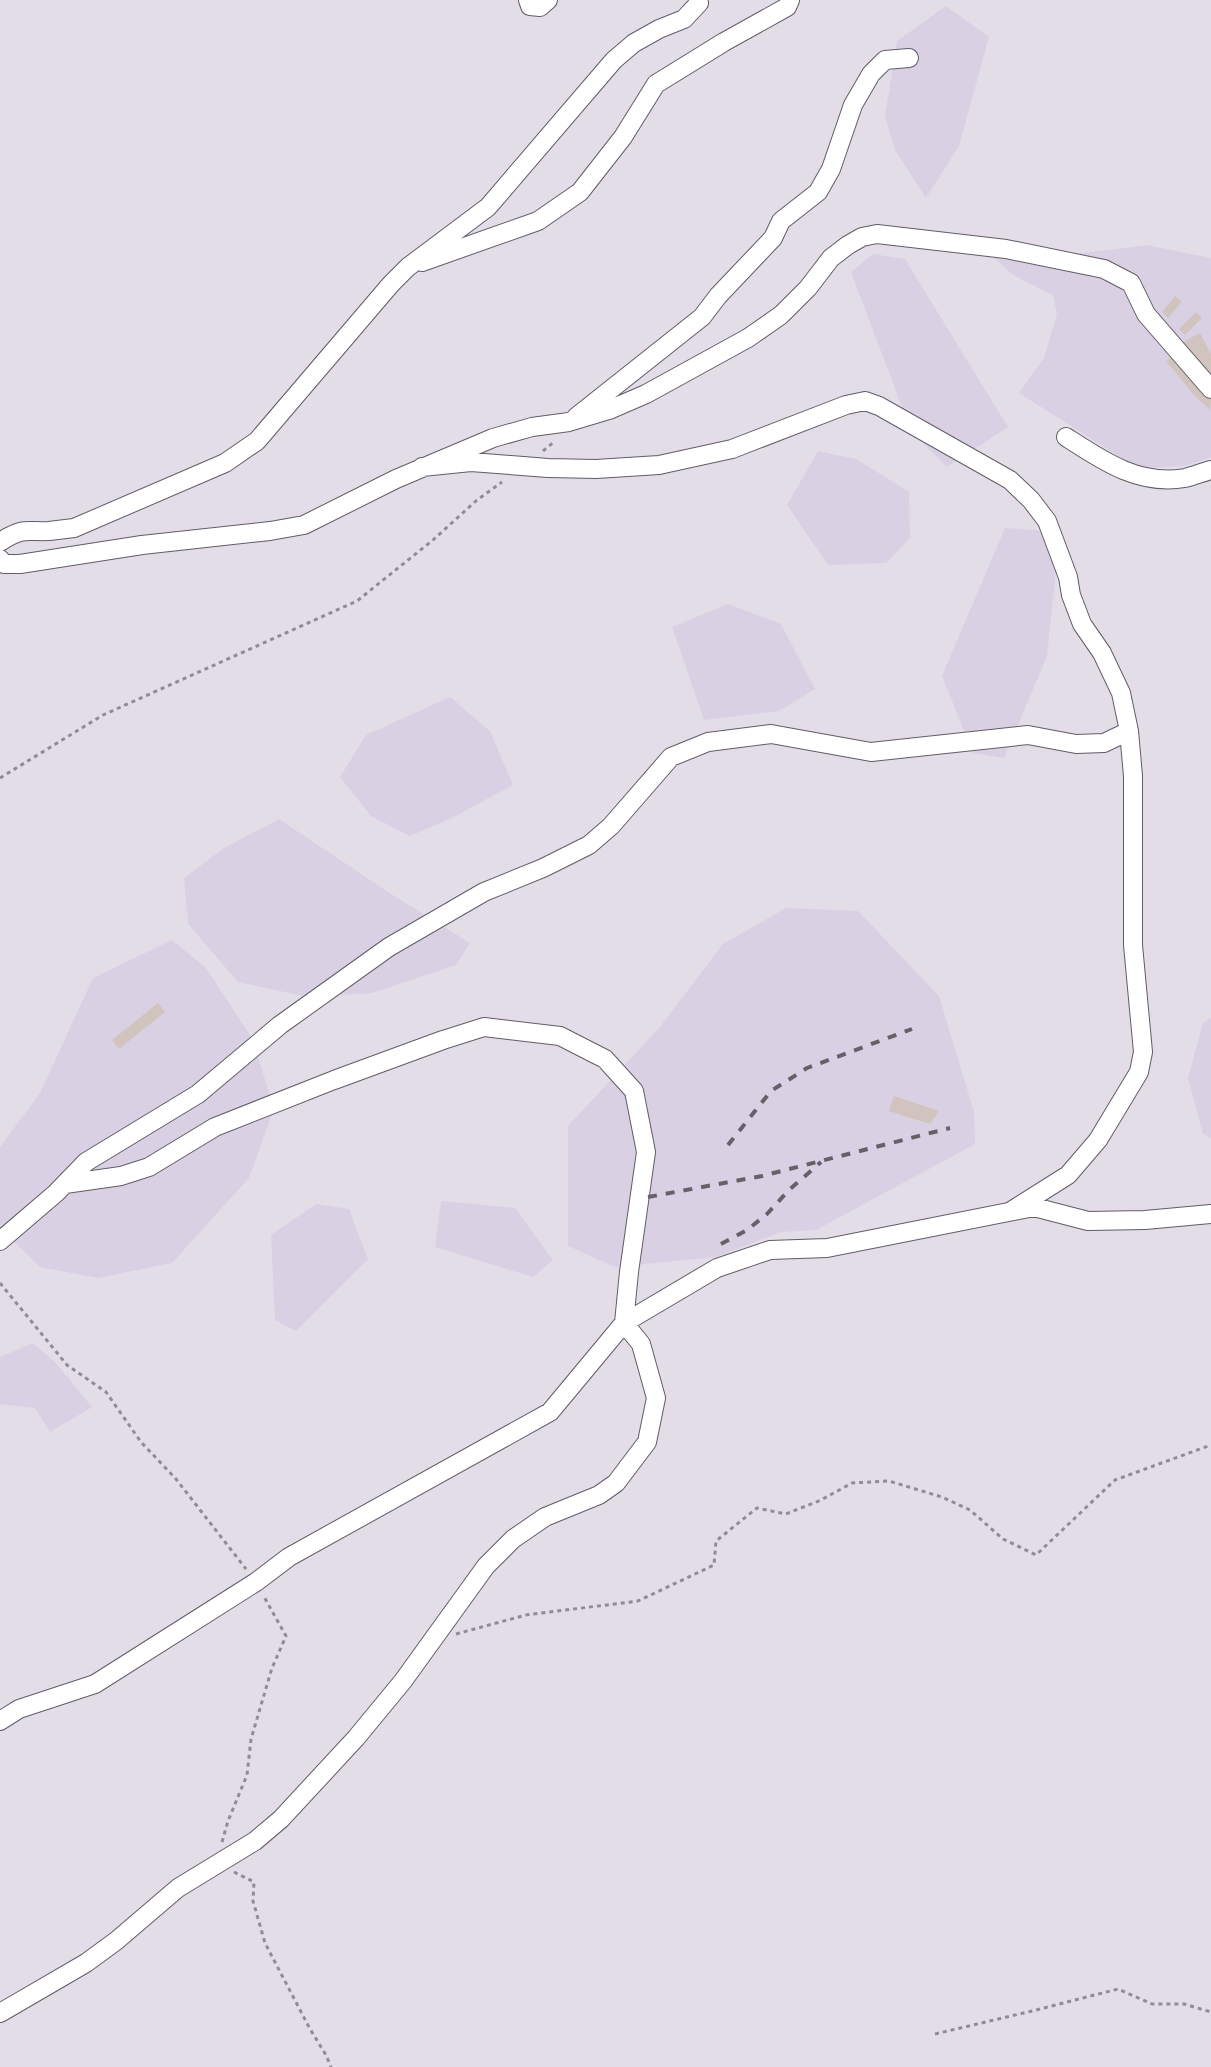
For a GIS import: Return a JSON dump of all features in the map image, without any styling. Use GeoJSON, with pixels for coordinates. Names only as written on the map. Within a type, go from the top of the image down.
{"type":"FeatureCollection","features":[{"type":"Feature","properties":{"kind":"street"},"geometry":{"type":"LineString","coordinates":[[528,0],[530,6],[540,7],[548,0]]}},
{"type":"Feature","properties":{"kind":"street"},"geometry":{"type":"LineString","coordinates":[[0,542],[12,534],[29,529],[48,531],[74,528],[225,463],[257,441],[391,284],[408,267],[488,206],[614,60],[634,42],[684,19],[699,3],[698,0]]}},
{"type":"Feature","properties":{"kind":"street"},"geometry":{"type":"LineString","coordinates":[[408,267],[538,221],[580,192],[623,137],[656,84],[724,42],[788,7],[790,0]]}},
{"type":"Feature","properties":{"kind":"street"},"geometry":{"type":"LineString","coordinates":[[569,422],[702,317],[718,296],[773,238],[781,221],[818,192],[831,169],[853,105],[871,74],[885,60],[909,58]]}},
{"type":"Feature","properties":{"kind":"street"},"geometry":{"type":"LineString","coordinates":[[0,559],[4,564],[20,564],[142,545],[270,531],[304,525],[422,467],[501,436],[532,426],[569,422],[609,410],[646,394],[748,338],[781,315],[808,288],[836,254],[862,237],[876,234],[1006,249],[1104,269],[1131,283],[1146,314],[1211,389]]}},
{"type":"Feature","properties":{"kind":"street"},"geometry":{"type":"LineString","coordinates":[[422,467],[471,462],[596,469],[659,465],[732,448],[846,405],[865,402],[879,406],[1010,480],[1037,507],[1047,521],[1068,577],[1071,595],[1082,624],[1102,653],[1121,693],[1129,731],[1134,776],[1133,945],[1143,1052],[1139,1072],[1098,1140],[1068,1175],[1011,1211]]}},
{"type":"Feature","properties":{"kind":"street"},"geometry":{"type":"LineString","coordinates":[[1066,437],[1110,465],[1132,474],[1154,479],[1186,478],[1211,470]]}},
{"type":"Feature","properties":{"kind":"street"},"geometry":{"type":"LineString","coordinates":[[0,1241],[65,1184],[86,1162],[198,1094],[280,1025],[388,947],[484,892],[543,868],[589,845],[611,826],[671,757],[708,742],[771,734],[871,752],[1028,735],[1076,744],[1104,743],[1129,731]]}},
{"type":"Feature","properties":{"kind":"street"},"geometry":{"type":"LineString","coordinates":[[0,2013],[86,1963],[116,1941],[178,1888],[256,1840],[281,1819],[356,1738],[403,1681],[486,1566],[514,1539],[545,1517],[599,1495],[616,1482],[647,1442],[656,1398],[641,1344],[624,1323],[629,1272],[646,1152],[634,1091],[605,1059],[560,1036],[484,1028],[443,1040],[215,1127],[149,1167],[121,1176],[65,1184]]}},
{"type":"Feature","properties":{"kind":"street"},"geometry":{"type":"LineString","coordinates":[[0,1721],[19,1709],[95,1684],[256,1582],[290,1557],[550,1412],[624,1323],[717,1268],[770,1250],[827,1248],[1034,1207],[1088,1221],[1145,1220],[1211,1214]]}},
{"type":"Feature","properties":{"kind":"path"},"geometry":{"type":"LineString","coordinates":[[0,778],[103,715],[358,601],[433,540],[477,500],[552,445],[569,422]]}},
{"type":"Feature","properties":{"kind":"path"},"geometry":{"type":"LineString","coordinates":[[0,1283],[67,1365],[106,1392],[141,1442],[176,1480],[256,1582],[286,1636],[272,1668],[251,1739],[247,1775],[228,1820],[217,1864],[254,1882],[253,1901],[265,1943],[331,2067]]}},
{"type":"Feature","properties":{"kind":"path"},"geometry":{"type":"LineString","coordinates":[[432,1641],[526,1615],[638,1601],[714,1565],[716,1541],[757,1508],[786,1514],[821,1500],[852,1483],[889,1481],[942,1497],[970,1510],[1003,1539],[1036,1555],[1116,1480],[1211,1445]]}},
{"type":"Feature","properties":{"kind":"path"},"geometry":{"type":"LineString","coordinates":[[935,2034],[1118,1989],[1152,2004],[1184,2004],[1211,2012]]}},
{"type":"Feature","properties":{"kind":"shaded area"},"geometry":{"type":"Polygon","coordinates":[[[946,6],[989,37],[959,146],[926,198],[895,150],[885,116],[897,41],[946,6]]]}},
{"type":"Feature","properties":{"kind":"shaded area"},"geometry":{"type":"Polygon","coordinates":[[[1147,245],[1211,258],[1211,457],[1185,466],[1149,468],[1126,461],[1019,393],[1044,358],[1057,314],[1053,295],[1013,275],[993,257],[1074,254],[1147,245]]]}},
{"type":"Feature","properties":{"kind":"shaded area"},"geometry":{"type":"Polygon","coordinates":[[[873,254],[905,259],[1008,427],[947,467],[911,431],[851,272],[873,254]]]}},
{"type":"Feature","properties":{"kind":"shaded area"},"geometry":{"type":"Polygon","coordinates":[[[818,451],[856,459],[909,492],[910,538],[886,563],[828,565],[787,505],[818,451]]]}},
{"type":"Feature","properties":{"kind":"shaded area"},"geometry":{"type":"Polygon","coordinates":[[[1005,528],[1048,531],[1058,553],[1047,656],[1004,758],[973,753],[942,676],[1005,528]]]}},
{"type":"Feature","properties":{"kind":"shaded area"},"geometry":{"type":"Polygon","coordinates":[[[728,604],[781,624],[815,689],[779,711],[704,720],[672,627],[728,604]]]}},
{"type":"Feature","properties":{"kind":"shaded area"},"geometry":{"type":"Polygon","coordinates":[[[450,697],[490,731],[513,785],[452,818],[410,836],[371,816],[340,777],[366,735],[450,697]]]}},
{"type":"Feature","properties":{"kind":"shaded area"},"geometry":{"type":"Polygon","coordinates":[[[279,819],[388,892],[470,943],[456,965],[372,993],[308,997],[238,982],[188,924],[184,878],[224,848],[279,819]]]}},
{"type":"Feature","properties":{"kind":"shaded area"},"geometry":{"type":"Polygon","coordinates":[[[786,908],[858,911],[939,996],[974,1112],[975,1144],[816,1230],[781,1232],[716,1257],[615,1267],[568,1246],[568,1126],[659,1028],[723,944],[786,908]]]}},
{"type":"Feature","properties":{"kind":"shaded area"},"geometry":{"type":"Polygon","coordinates":[[[172,940],[206,968],[252,1038],[274,1108],[249,1178],[172,1263],[98,1278],[40,1267],[0,1228],[0,1147],[40,1093],[93,978],[172,940]]]}},
{"type":"Feature","properties":{"kind":"shaded area"},"geometry":{"type":"Polygon","coordinates":[[[1211,1018],[1211,1138],[1203,1134],[1188,1078],[1203,1023],[1211,1018]]]}},
{"type":"Feature","properties":{"kind":"shaded area"},"geometry":{"type":"Polygon","coordinates":[[[441,1201],[515,1208],[553,1260],[533,1277],[435,1247],[441,1201]]]}},
{"type":"Feature","properties":{"kind":"shaded area"},"geometry":{"type":"Polygon","coordinates":[[[316,1204],[349,1209],[368,1259],[296,1331],[275,1320],[271,1235],[316,1204]]]}},
{"type":"Feature","properties":{"kind":"shaded area"},"geometry":{"type":"Polygon","coordinates":[[[33,1343],[55,1362],[92,1407],[50,1432],[35,1408],[0,1404],[0,1357],[33,1343]]]}},
{"type":"Feature","properties":{"kind":"building"},"geometry":{"type":"Polygon","coordinates":[[[1175,296],[1182,302],[1168,318],[1162,312],[1175,296]]]}},
{"type":"Feature","properties":{"kind":"building"},"geometry":{"type":"Polygon","coordinates":[[[1196,312],[1202,318],[1185,335],[1179,329],[1196,312]]]}},
{"type":"Feature","properties":{"kind":"building"},"geometry":{"type":"Polygon","coordinates":[[[1200,333],[1211,354],[1211,373],[1198,362],[1183,342],[1200,333]]]}},
{"type":"Feature","properties":{"kind":"building"},"geometry":{"type":"Polygon","coordinates":[[[1173,356],[1202,393],[1211,400],[1210,410],[1194,395],[1166,361],[1173,356]]]}},
{"type":"Feature","properties":{"kind":"building"},"geometry":{"type":"Polygon","coordinates":[[[158,1003],[165,1012],[119,1049],[112,1040],[158,1003]]]}},
{"type":"Feature","properties":{"kind":"building"},"geometry":{"type":"Polygon","coordinates":[[[894,1096],[939,1111],[930,1124],[889,1111],[894,1096]]]}},
{"type":"Feature","properties":{"kind":"railway"},"geometry":{"type":"LineString","coordinates":[[728,1145],[771,1091],[807,1068],[912,1029]]}},
{"type":"Feature","properties":{"kind":"railway"},"geometry":{"type":"LineString","coordinates":[[648,1197],[762,1176],[950,1128]]}},
{"type":"Feature","properties":{"kind":"railway"},"geometry":{"type":"LineString","coordinates":[[721,1244],[747,1230],[767,1214],[789,1190],[821,1162]]}}]}
